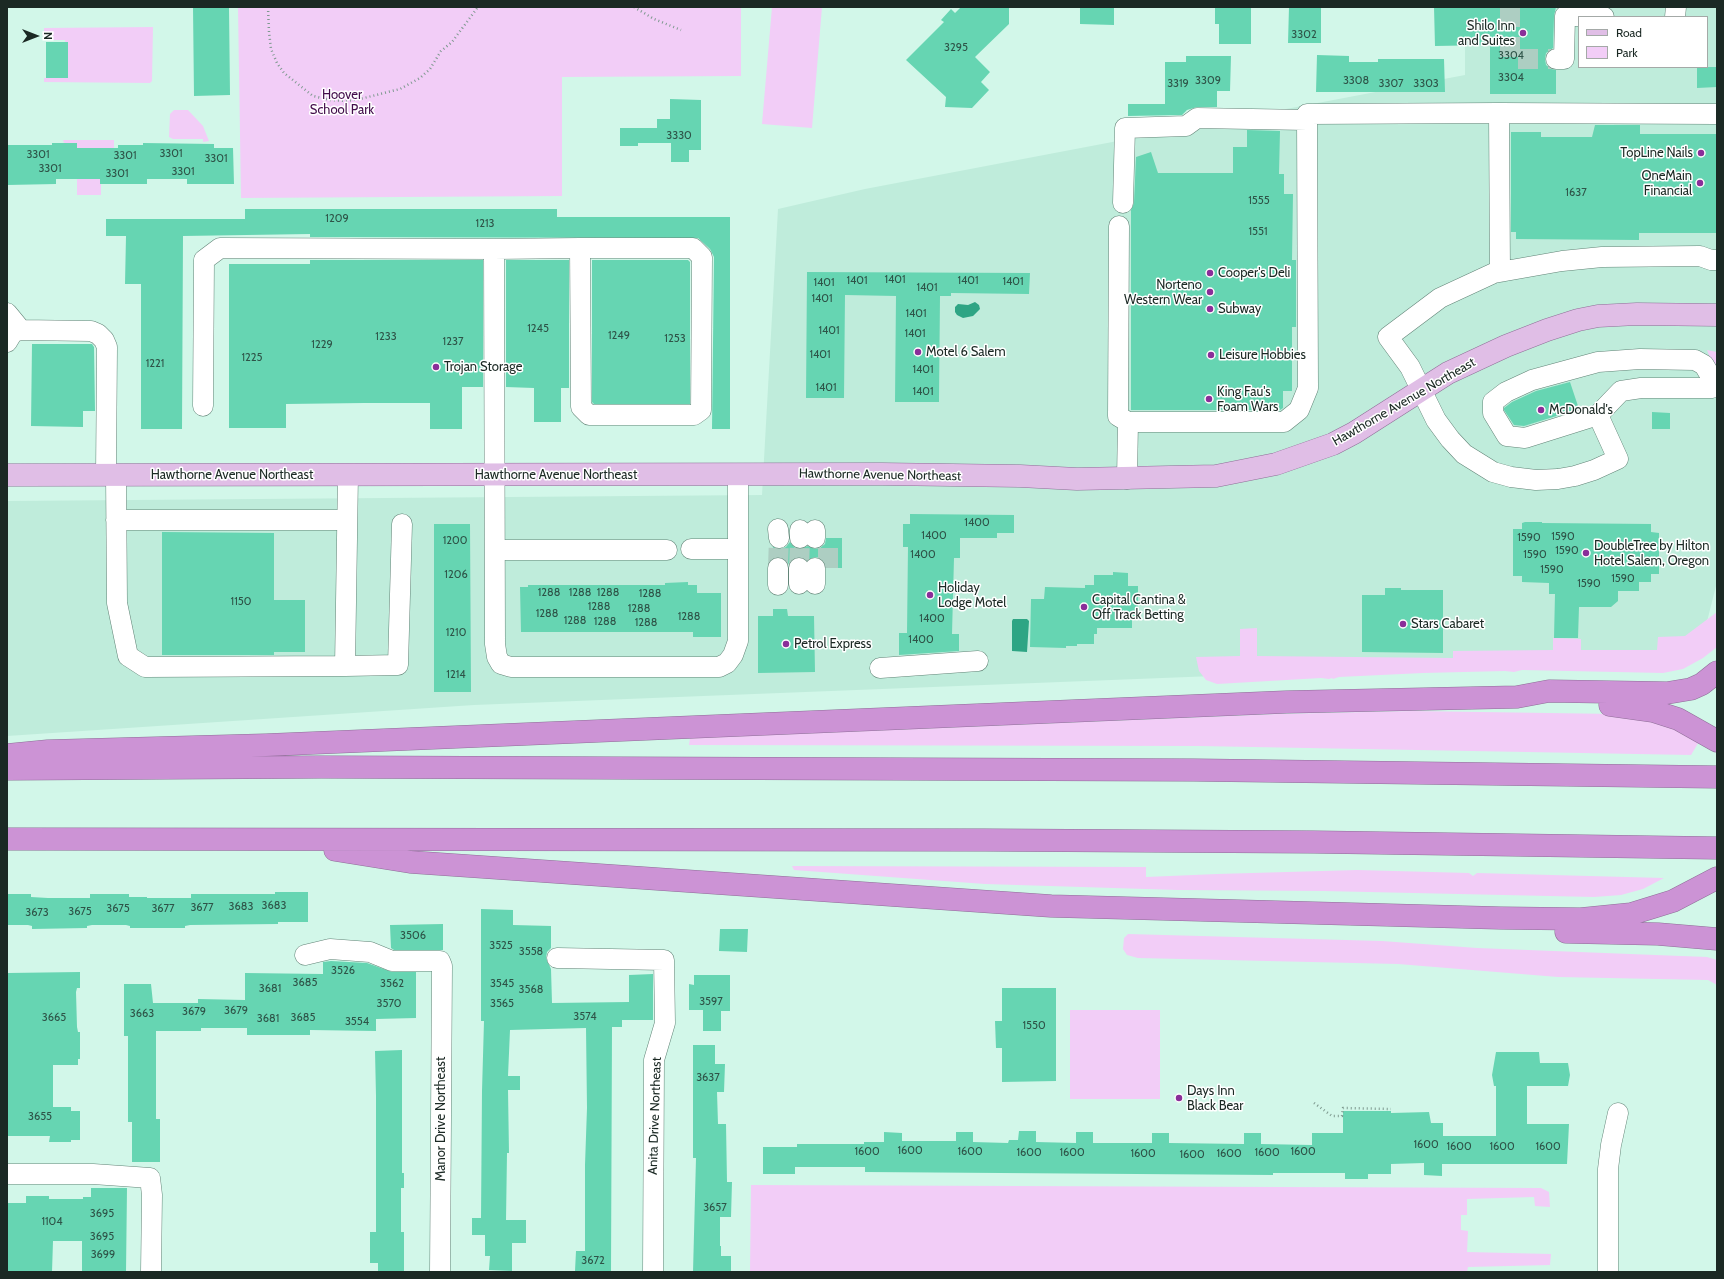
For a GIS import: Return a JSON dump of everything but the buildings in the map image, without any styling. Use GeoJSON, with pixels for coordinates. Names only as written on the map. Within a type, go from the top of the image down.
{"type":"FeatureCollection","features":[{"type":"Feature","properties":{"kind":"highway"},"geometry":{"type":"LineString","coordinates":[[7,755],[48,751],[266,745],[1278,702],[1517,697],[1549,691],[1667,693],[1691,689],[1702,684],[1717,672]]}},
{"type":"Feature","properties":{"kind":"highway"},"geometry":{"type":"LineString","coordinates":[[1517,697],[1552,703],[1622,705],[1654,711],[1678,719],[1717,741]]}},
{"type":"Feature","properties":{"kind":"highway"},"geometry":{"type":"LineString","coordinates":[[7,769],[329,767],[1194,770],[1717,777]]}},
{"type":"Feature","properties":{"kind":"highway"},"geometry":{"type":"LineString","coordinates":[[7,839],[986,840],[1717,848]]}},
{"type":"Feature","properties":{"kind":"highway"},"geometry":{"type":"LineString","coordinates":[[263,839],[410,862],[948,900],[1117,908],[1580,919],[1631,914],[1673,902],[1717,878]]}},
{"type":"Feature","properties":{"kind":"highway"},"geometry":{"type":"LineString","coordinates":[[1500,918],[1569,933],[1658,934],[1717,939]]}},
{"type":"Feature","properties":{"kind":"main road","name":"Hawthorne Avenue Northeast"},"geometry":{"type":"LineString","coordinates":[[7,475],[882,474],[1020,476],[1077,479],[1216,476],[1276,464],[1333,444],[1354,433],[1448,373],[1506,346],[1578,320],[1598,316],[1637,314],[1717,315]]}},
{"type":"Feature","properties":{"kind":"street"},"geometry":{"type":"LineString","coordinates":[[1556,59],[1564,59],[1565,16],[1578,11],[1600,16]]}},
{"type":"Feature","properties":{"kind":"street"},"geometry":{"type":"LineString","coordinates":[[1500,113],[1500,272]]}},
{"type":"Feature","properties":{"kind":"street"},"geometry":{"type":"LineString","coordinates":[[1119,226],[1118,416],[1128,422],[1284,422],[1299,410],[1308,388],[1307,114],[1717,114]]}},
{"type":"Feature","properties":{"kind":"street"},"geometry":{"type":"LineString","coordinates":[[1123,203],[1125,128],[1186,126],[1197,118],[1307,120]]}},
{"type":"Feature","properties":{"kind":"street"},"geometry":{"type":"LineString","coordinates":[[202,406],[204,260],[220,248],[580,248],[693,248],[702,257],[701,410],[694,415],[589,415],[581,407],[580,248]]}},
{"type":"Feature","properties":{"kind":"street"},"geometry":{"type":"LineString","coordinates":[[494,248],[495,644],[497,657],[501,664],[511,667],[719,667],[728,663],[733,656],[738,641],[738,474]]}},
{"type":"Feature","properties":{"kind":"street"},"geometry":{"type":"LineString","coordinates":[[1598,416],[1618,459],[1594,470],[1575,476],[1558,479],[1510,477],[1493,472],[1464,454],[1436,420],[1410,367],[1388,337],[1440,298],[1500,272],[1562,261],[1602,257],[1700,256],[1711,260],[1717,260]]}},
{"type":"Feature","properties":{"kind":"street"},"geometry":{"type":"LineString","coordinates":[[7,313],[14,336],[91,331],[98,334],[104,340],[106,348],[111,474],[116,520],[117,603],[128,656],[145,666],[398,666],[402,524]]}},
{"type":"Feature","properties":{"kind":"street"},"geometry":{"type":"LineString","coordinates":[[1640,359],[1695,360],[1704,365],[1711,377],[1712,388],[1641,388],[1621,391],[1598,416],[1525,438],[1507,436],[1493,413],[1493,402],[1506,392],[1519,386],[1598,362],[1640,359]]}},
{"type":"Feature","properties":{"kind":"street"},"geometry":{"type":"LineString","coordinates":[[1127,478],[1128,422]]}},
{"type":"Feature","properties":{"kind":"street"},"geometry":{"type":"LineString","coordinates":[[345,666],[348,475]]}},
{"type":"Feature","properties":{"kind":"street"},"geometry":{"type":"LineString","coordinates":[[116,520],[347,520]]}},
{"type":"Feature","properties":{"kind":"street"},"geometry":{"type":"LineString","coordinates":[[691,550],[738,549]]}},
{"type":"Feature","properties":{"kind":"street"},"geometry":{"type":"LineString","coordinates":[[495,550],[667,550]]}},
{"type":"Feature","properties":{"kind":"street"},"geometry":{"type":"LineString","coordinates":[[880,668],[978,661]]}},
{"type":"Feature","properties":{"kind":"street","name":"Manor Drive Northeast"},"geometry":{"type":"LineString","coordinates":[[305,955],[330,949],[370,952],[392,960],[440,961],[442,966],[440,1272]]}},
{"type":"Feature","properties":{"kind":"street","name":"Anita Drive Northeast"},"geometry":{"type":"LineString","coordinates":[[557,958],[664,960],[665,1023],[654,1060],[653,1272]]}},
{"type":"Feature","properties":{"kind":"street"},"geometry":{"type":"LineString","coordinates":[[1608,1272],[1608,1169],[1611,1145],[1618,1113]]}},
{"type":"Feature","properties":{"kind":"street"},"geometry":{"type":"LineString","coordinates":[[7,1174],[93,1174],[150,1178],[152,1195],[151,1272]]}},
{"type":"Feature","properties":{"kind":"path"},"geometry":{"type":"LineString","coordinates":[[268,7],[271,50],[284,73],[313,96],[330,100],[346,101],[400,89],[420,78],[430,69],[441,51],[452,42],[478,7]]}},
{"type":"Feature","properties":{"kind":"path"},"geometry":{"type":"LineString","coordinates":[[634,7],[654,19],[680,30]]}},
{"type":"Feature","properties":{"kind":"path"},"geometry":{"type":"LineString","coordinates":[[1314,1103],[1332,1116],[1342,1116],[1343,1108],[1392,1108]]}},
{"type":"Feature","properties":{"kind":"shaded area"},"geometry":{"type":"Polygon","coordinates":[[[1465,7],[1717,7],[1717,582],[1698,657],[474,705],[7,736],[7,501],[762,495],[778,209],[865,189],[1465,75],[1465,7]]]}},
{"type":"Feature","properties":{"kind":"shaded area"},"geometry":{"type":"Polygon","coordinates":[[[975,302],[979,305],[980,309],[973,316],[963,318],[955,312],[955,307],[958,304],[968,305],[975,302]]]}},
{"type":"Feature","properties":{"kind":"shaded area"},"geometry":{"type":"Polygon","coordinates":[[[1013,619],[1027,619],[1029,621],[1027,652],[1012,651],[1013,619]]]}},
{"type":"Feature","properties":{"kind":"green space","name":"Hoover School Park"},"geometry":{"type":"Polygon","coordinates":[[[238,7],[741,7],[741,76],[562,77],[562,196],[241,198],[238,7]]]}},
{"type":"Feature","properties":{"kind":"green space"},"geometry":{"type":"Polygon","coordinates":[[[772,7],[822,7],[812,128],[762,124],[772,7]]]}},
{"type":"Feature","properties":{"kind":"green space"},"geometry":{"type":"Polygon","coordinates":[[[153,27],[152,81],[150,83],[44,82],[44,78],[68,78],[65,40],[44,40],[44,28],[153,27]]]}},
{"type":"Feature","properties":{"kind":"green space"},"geometry":{"type":"Polygon","coordinates":[[[174,110],[188,110],[203,126],[209,141],[203,142],[203,139],[173,139],[169,137],[170,114],[174,110]]]}},
{"type":"Feature","properties":{"kind":"green space"},"geometry":{"type":"Polygon","coordinates":[[[63,140],[114,140],[114,148],[100,148],[101,195],[77,195],[77,144],[64,143],[63,140]]]}},
{"type":"Feature","properties":{"kind":"green space"},"geometry":{"type":"Polygon","coordinates":[[[1707,350],[1717,352],[1717,376],[1707,350]]]}},
{"type":"Feature","properties":{"kind":"green space"},"geometry":{"type":"Polygon","coordinates":[[[1717,612],[1717,647],[1703,658],[1683,669],[1663,673],[1522,670],[1514,672],[1423,673],[1217,684],[1206,680],[1199,671],[1196,657],[1240,656],[1240,629],[1257,628],[1257,656],[1453,658],[1453,651],[1553,650],[1553,638],[1581,639],[1581,650],[1657,650],[1658,637],[1685,636],[1717,612]]]}},
{"type":"Feature","properties":{"kind":"green space"},"geometry":{"type":"Polygon","coordinates":[[[1413,711],[1616,714],[1655,720],[1700,740],[1691,755],[1198,746],[689,745],[690,738],[1279,714],[1413,711]]]}},
{"type":"Feature","properties":{"kind":"green space"},"geometry":{"type":"Polygon","coordinates":[[[792,866],[1146,867],[1146,877],[1357,870],[1469,873],[1473,876],[1477,873],[1664,878],[1643,889],[1621,895],[1594,897],[1323,891],[1178,890],[985,884],[794,870],[792,866]]]}},
{"type":"Feature","properties":{"kind":"green space"},"geometry":{"type":"Polygon","coordinates":[[[1128,934],[1382,941],[1477,948],[1707,957],[1717,960],[1717,985],[1708,980],[1558,977],[1398,964],[1138,958],[1127,955],[1123,949],[1124,938],[1128,934]]]}},
{"type":"Feature","properties":{"kind":"green space"},"geometry":{"type":"Polygon","coordinates":[[[1070,1010],[1160,1010],[1160,1099],[1070,1099],[1070,1010]]]}},
{"type":"Feature","properties":{"kind":"green space"},"geometry":{"type":"Polygon","coordinates":[[[751,1185],[1541,1188],[1549,1192],[1550,1207],[1535,1206],[1534,1197],[1467,1199],[1467,1215],[1461,1215],[1461,1230],[1468,1231],[1467,1252],[1551,1254],[1550,1265],[1468,1267],[1467,1272],[750,1272],[751,1185]]]}},
{"type":"Feature","properties":{"kind":"tunnel"},"geometry":{"type":"LineString","coordinates":[[1510,7],[1510,59],[1556,59]]}},
{"type":"Feature","properties":{"kind":"tunnel"},"geometry":{"type":"LineString","coordinates":[[778,568],[779,538]]}},
{"type":"Feature","properties":{"kind":"tunnel"},"geometry":{"type":"LineString","coordinates":[[799,568],[800,538]]}},
{"type":"Feature","properties":{"kind":"tunnel"},"geometry":{"type":"LineString","coordinates":[[828,538],[828,568]]}},
{"type":"Feature","properties":{"kind":"place","name":"Shilo Inn and Suites"},"geometry":{"type":"Point","coordinates":[1523,33]}},
{"type":"Feature","properties":{"kind":"place","name":"TopLine Nails"},"geometry":{"type":"Point","coordinates":[1701,153]}},
{"type":"Feature","properties":{"kind":"place","name":"OneMain Financial"},"geometry":{"type":"Point","coordinates":[1700,183]}},
{"type":"Feature","properties":{"kind":"place","name":"Cooper's Deli"},"geometry":{"type":"Point","coordinates":[1210,273]}},
{"type":"Feature","properties":{"kind":"place","name":"Norteno Western Wear"},"geometry":{"type":"Point","coordinates":[1210,292]}},
{"type":"Feature","properties":{"kind":"place","name":"Subway"},"geometry":{"type":"Point","coordinates":[1210,309]}},
{"type":"Feature","properties":{"kind":"place","name":"Motel 6 Salem"},"geometry":{"type":"Point","coordinates":[918,352]}},
{"type":"Feature","properties":{"kind":"place","name":"Leisure Hobbies"},"geometry":{"type":"Point","coordinates":[1211,355]}},
{"type":"Feature","properties":{"kind":"place","name":"Trojan Storage"},"geometry":{"type":"Point","coordinates":[436,367]}},
{"type":"Feature","properties":{"kind":"place","name":"King Fau's Foam Wars"},"geometry":{"type":"Point","coordinates":[1209,399]}},
{"type":"Feature","properties":{"kind":"place","name":"McDonald's"},"geometry":{"type":"Point","coordinates":[1541,410]}},
{"type":"Feature","properties":{"kind":"place","name":"DoubleTree by Hilton Hotel Salem, Oregon"},"geometry":{"type":"Point","coordinates":[1586,553]}},
{"type":"Feature","properties":{"kind":"place","name":"Holiday Lodge Motel"},"geometry":{"type":"Point","coordinates":[930,595]}},
{"type":"Feature","properties":{"kind":"place","name":"Capital Cantina & Off Track Betting"},"geometry":{"type":"Point","coordinates":[1084,607]}},
{"type":"Feature","properties":{"kind":"place","name":"Stars Cabaret"},"geometry":{"type":"Point","coordinates":[1403,624]}},
{"type":"Feature","properties":{"kind":"place","name":"Petrol Express"},"geometry":{"type":"Point","coordinates":[786,644]}},
{"type":"Feature","properties":{"kind":"place","name":"Days Inn Black Bear"},"geometry":{"type":"Point","coordinates":[1179,1098]}}]}
